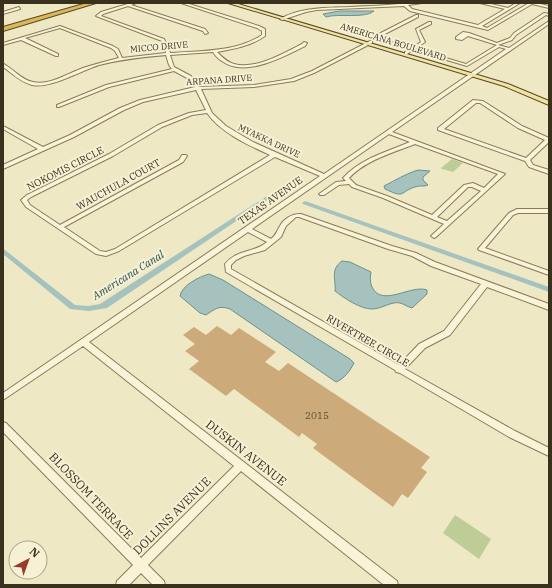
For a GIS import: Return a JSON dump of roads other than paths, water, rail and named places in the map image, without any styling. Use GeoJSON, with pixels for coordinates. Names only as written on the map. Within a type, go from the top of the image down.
{"type":"FeatureCollection","features":[{"type":"Feature","properties":{"kind":"highway"},"geometry":{"type":"LineString","coordinates":[[3,26],[82,3]]}},
{"type":"Feature","properties":{"kind":"highway"},"geometry":{"type":"LineString","coordinates":[[3,29],[93,3]]}},
{"type":"Feature","properties":{"kind":"main road","name":"AMERICANA BOULEVARD"},"geometry":{"type":"LineString","coordinates":[[230,3],[243,5],[473,74],[519,86],[549,98]]}},
{"type":"Feature","properties":{"kind":"main road","name":"AMERICANA BOULEVARD"},"geometry":{"type":"LineString","coordinates":[[369,43],[406,52],[473,74],[523,91],[549,103]]}},
{"type":"Feature","properties":{"kind":"street"},"geometry":{"type":"LineString","coordinates":[[59,106],[108,86],[174,70],[170,62],[167,47],[163,40],[98,16],[102,13],[134,3]]}},
{"type":"Feature","properties":{"kind":"street","name":"MICCO DRIVE"},"geometry":{"type":"LineString","coordinates":[[3,65],[28,82],[44,83],[93,66],[121,59],[214,51],[245,45],[261,38],[264,35],[264,30],[258,27],[183,3]]}},
{"type":"Feature","properties":{"kind":"street"},"geometry":{"type":"LineString","coordinates":[[482,3],[518,11]]}},
{"type":"Feature","properties":{"kind":"street"},"geometry":{"type":"LineString","coordinates":[[478,27],[518,3]]}},
{"type":"Feature","properties":{"kind":"street"},"geometry":{"type":"LineString","coordinates":[[405,5],[410,9],[488,29],[531,3],[549,7]]}},
{"type":"Feature","properties":{"kind":"street"},"geometry":{"type":"LineString","coordinates":[[128,5],[204,30],[206,33]]}},
{"type":"Feature","properties":{"kind":"street"},"geometry":{"type":"LineString","coordinates":[[282,17],[317,9],[420,5]]}},
{"type":"Feature","properties":{"kind":"street"},"geometry":{"type":"LineString","coordinates":[[410,9],[420,5]]}},
{"type":"Feature","properties":{"kind":"street"},"geometry":{"type":"LineString","coordinates":[[4,12],[20,8]]}},
{"type":"Feature","properties":{"kind":"street"},"geometry":{"type":"LineString","coordinates":[[418,16],[374,38],[467,65],[497,45],[512,39],[515,34],[544,14],[549,15]]}},
{"type":"Feature","properties":{"kind":"street"},"geometry":{"type":"LineString","coordinates":[[462,23],[468,22],[483,24]]}},
{"type":"Feature","properties":{"kind":"street","name":"TEXAS AVENUE"},"geometry":{"type":"LineString","coordinates":[[3,397],[549,22]]}},
{"type":"Feature","properties":{"kind":"street"},"geometry":{"type":"LineString","coordinates":[[406,52],[423,42],[417,30],[430,23]]}},
{"type":"Feature","properties":{"kind":"street"},"geometry":{"type":"LineString","coordinates":[[3,44],[51,29],[65,28],[112,47],[117,50],[121,59]]}},
{"type":"Feature","properties":{"kind":"street"},"geometry":{"type":"LineString","coordinates":[[468,34],[509,49]]}},
{"type":"Feature","properties":{"kind":"street"},"geometry":{"type":"LineString","coordinates":[[21,38],[57,55]]}},
{"type":"Feature","properties":{"kind":"street"},"geometry":{"type":"LineString","coordinates":[[214,51],[220,59],[228,64],[248,66],[264,64],[304,45],[305,43]]}},
{"type":"Feature","properties":{"kind":"street","name":"ARPANA DRIVE"},"geometry":{"type":"LineString","coordinates":[[3,167],[42,150],[142,101],[198,88],[260,85],[292,80],[313,72],[369,43]]}},
{"type":"Feature","properties":{"kind":"street","name":"MYAKKA DRIVE"},"geometry":{"type":"LineString","coordinates":[[174,70],[190,78],[198,88],[208,111],[229,131],[243,139],[324,176]]}},
{"type":"Feature","properties":{"kind":"street"},"geometry":{"type":"LineString","coordinates":[[527,160],[548,140],[520,128],[481,102],[475,101],[440,129],[527,160],[531,166],[549,172]]}},
{"type":"Feature","properties":{"kind":"street","name":"NOKOMIS CIRCLE"},"geometry":{"type":"LineString","coordinates":[[208,111],[191,114],[160,126],[111,155],[29,196],[24,200],[28,206],[98,253],[106,254],[117,250],[275,154]]}},
{"type":"Feature","properties":{"kind":"street"},"geometry":{"type":"LineString","coordinates":[[3,127],[42,150]]}},
{"type":"Feature","properties":{"kind":"street"},"geometry":{"type":"LineString","coordinates":[[386,134],[404,141],[414,142],[502,174],[434,236]]}},
{"type":"Feature","properties":{"kind":"street"},"geometry":{"type":"LineString","coordinates":[[414,142],[360,167],[350,173],[346,178],[354,186],[385,197],[448,224]]}},
{"type":"Feature","properties":{"kind":"street","name":"WAUCHULA COURT"},"geometry":{"type":"LineString","coordinates":[[60,227],[181,161],[184,156]]}},
{"type":"Feature","properties":{"kind":"street"},"geometry":{"type":"LineString","coordinates":[[322,194],[338,182],[349,182]]}},
{"type":"Feature","properties":{"kind":"street"},"geometry":{"type":"LineString","coordinates":[[433,217],[466,186],[473,185],[484,190]]}},
{"type":"Feature","properties":{"kind":"street"},"geometry":{"type":"LineString","coordinates":[[549,211],[517,211],[511,214],[481,249],[549,274]]}},
{"type":"Feature","properties":{"kind":"street"},"geometry":{"type":"LineString","coordinates":[[248,229],[272,242],[279,236],[283,225],[294,216],[299,215],[390,248],[414,254],[433,264],[549,307]]}},
{"type":"Feature","properties":{"kind":"street","name":"RIVERTREE CIRCLE"},"geometry":{"type":"LineString","coordinates":[[272,242],[263,248],[234,258],[228,264],[228,270],[399,370],[512,434],[549,452]]}},
{"type":"Feature","properties":{"kind":"street"},"geometry":{"type":"LineString","coordinates":[[399,370],[422,346],[447,333],[486,284]]}},
{"type":"Feature","properties":{"kind":"street","name":"DUSKIN AVENUE"},"geometry":{"type":"LineString","coordinates":[[83,342],[393,585]]}},
{"type":"Feature","properties":{"kind":"street","name":"BLOSSOM TERRACE"},"geometry":{"type":"LineString","coordinates":[[3,426],[160,585]]}},
{"type":"Feature","properties":{"kind":"street","name":"DOLLINS AVENUE"},"geometry":{"type":"LineString","coordinates":[[121,585],[241,465]]}},
{"type":"Feature","properties":{"kind":"water"},"geometry":{"type":"Polygon","coordinates":[[[339,11],[374,11],[364,15],[326,17],[323,14],[339,11]]]}},
{"type":"Feature","properties":{"kind":"water"},"geometry":{"type":"Polygon","coordinates":[[[418,170],[430,171],[423,177],[423,180],[428,185],[415,187],[402,194],[396,194],[385,189],[384,186],[418,170]]]}},
{"type":"Feature","properties":{"kind":"water"},"geometry":{"type":"Polygon","coordinates":[[[342,261],[350,262],[371,272],[371,284],[377,293],[390,296],[420,289],[427,290],[427,294],[412,308],[402,303],[397,303],[376,309],[367,309],[347,300],[335,291],[334,274],[338,264],[342,261]]]}},
{"type":"Feature","properties":{"kind":"water"},"geometry":{"type":"Polygon","coordinates":[[[209,274],[223,280],[350,359],[354,363],[351,369],[344,377],[336,382],[230,309],[215,309],[206,315],[200,313],[180,296],[181,292],[187,285],[196,279],[209,274]]]}},
{"type":"Feature","properties":{"kind":"waterway","name":"Americana Canal"},"geometry":{"type":"LineString","coordinates":[[3,251],[73,307],[85,309],[96,308],[104,306],[267,198]]}},
{"type":"Feature","properties":{"kind":"waterway"},"geometry":{"type":"LineString","coordinates":[[305,203],[549,290]]}}]}
